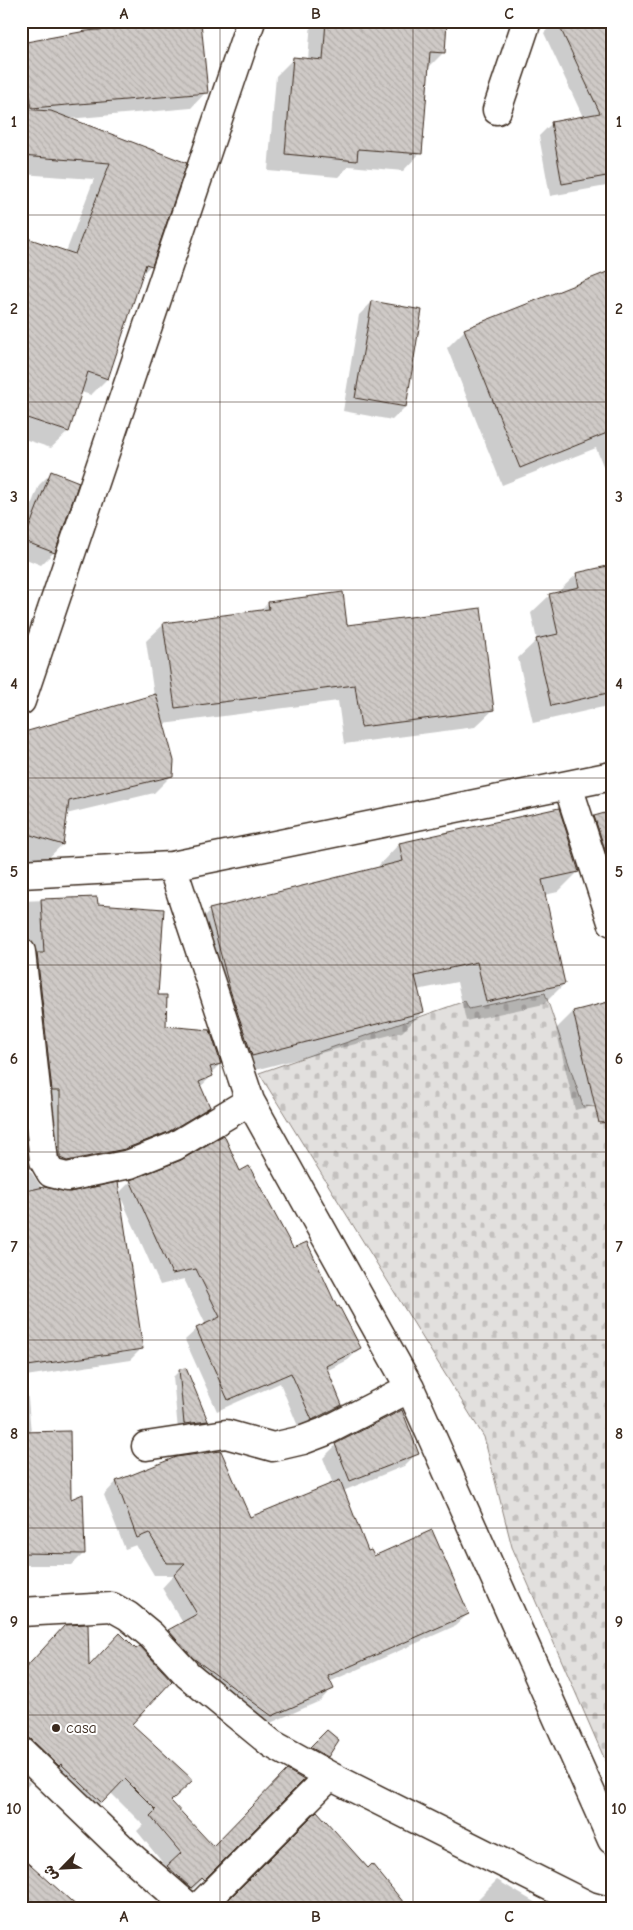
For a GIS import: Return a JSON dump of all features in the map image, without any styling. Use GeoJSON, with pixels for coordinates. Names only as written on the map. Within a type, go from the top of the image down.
{"type":"FeatureCollection","features":[{"type":"Feature","properties":{"kind":"street"},"geometry":{"type":"LineString","coordinates":[[21,701],[251,21]]}},
{"type":"Feature","properties":{"kind":"street"},"geometry":{"type":"LineString","coordinates":[[497,110],[527,21]]}},
{"type":"Feature","properties":{"kind":"street"},"geometry":{"type":"LineString","coordinates":[[21,874],[172,866],[612,776]]}},
{"type":"Feature","properties":{"kind":"street"},"geometry":{"type":"LineString","coordinates":[[568,786],[612,922]]}},
{"type":"Feature","properties":{"kind":"street"},"geometry":{"type":"LineString","coordinates":[[172,866],[250,1101],[410,1388],[612,1840]]}},
{"type":"Feature","properties":{"kind":"street"},"geometry":{"type":"LineString","coordinates":[[21,952],[44,1161],[52,1173],[67,1177],[130,1164],[175,1146],[250,1101]]}},
{"type":"Feature","properties":{"kind":"street"},"geometry":{"type":"LineString","coordinates":[[146,1446],[226,1434],[273,1447],[324,1432],[410,1388]]}},
{"type":"Feature","properties":{"kind":"street"},"geometry":{"type":"LineString","coordinates":[[21,1612],[112,1607],[128,1616],[151,1635],[188,1674],[272,1744],[330,1776],[592,1908]]}},
{"type":"Feature","properties":{"kind":"street"},"geometry":{"type":"LineString","coordinates":[[21,1751],[128,1854],[191,1909]]}},
{"type":"Feature","properties":{"kind":"street"},"geometry":{"type":"LineString","coordinates":[[197,1909],[330,1776]]}},
{"type":"Feature","properties":{"kind":"green space"},"geometry":{"type":"Polygon","coordinates":[[[545,993],[583,1106],[612,1108],[612,1776],[512,1547],[484,1437],[259,1073],[465,1001],[469,1009],[545,993]]]}},
{"type":"Feature","properties":{"kind":"building"},"geometry":{"type":"Polygon","coordinates":[[[326,21],[447,21],[445,53],[430,52],[422,154],[358,149],[357,161],[285,154],[293,57],[323,60],[326,21]]]}},
{"type":"Feature","properties":{"kind":"building"},"geometry":{"type":"Polygon","coordinates":[[[557,21],[612,21],[612,175],[562,184],[551,122],[600,113],[557,21]]]}},
{"type":"Feature","properties":{"kind":"building"},"geometry":{"type":"Polygon","coordinates":[[[201,22],[208,93],[32,108],[21,43],[86,31],[201,22]]]}},
{"type":"Feature","properties":{"kind":"building"},"geometry":{"type":"Polygon","coordinates":[[[21,109],[51,111],[187,163],[152,266],[146,264],[108,379],[88,372],[69,432],[21,416],[21,236],[75,254],[110,163],[21,156],[21,109]]]}},
{"type":"Feature","properties":{"kind":"building"},"geometry":{"type":"Polygon","coordinates":[[[612,270],[612,431],[520,468],[464,329],[612,270]]]}},
{"type":"Feature","properties":{"kind":"building"},"geometry":{"type":"Polygon","coordinates":[[[372,301],[422,310],[406,407],[355,398],[372,301]]]}},
{"type":"Feature","properties":{"kind":"building"},"geometry":{"type":"Polygon","coordinates":[[[51,471],[79,482],[55,553],[24,541],[51,471]]]}},
{"type":"Feature","properties":{"kind":"building"},"geometry":{"type":"Polygon","coordinates":[[[612,565],[612,692],[551,706],[536,639],[558,634],[549,594],[579,587],[576,573],[612,565]]]}},
{"type":"Feature","properties":{"kind":"building"},"geometry":{"type":"Polygon","coordinates":[[[343,592],[347,625],[481,608],[494,710],[361,727],[355,685],[175,708],[163,623],[269,609],[268,602],[343,592]]]}},
{"type":"Feature","properties":{"kind":"building"},"geometry":{"type":"Polygon","coordinates":[[[156,694],[174,761],[173,776],[69,801],[63,845],[21,832],[21,733],[156,694]]]}},
{"type":"Feature","properties":{"kind":"building"},"geometry":{"type":"Polygon","coordinates":[[[559,808],[579,872],[542,880],[565,984],[486,1002],[477,962],[415,976],[424,1012],[252,1056],[230,990],[209,909],[403,861],[399,843],[559,808]]]}},
{"type":"Feature","properties":{"kind":"building"},"geometry":{"type":"Polygon","coordinates":[[[612,811],[612,865],[610,865],[594,816],[612,811]]]}},
{"type":"Feature","properties":{"kind":"building"},"geometry":{"type":"Polygon","coordinates":[[[97,897],[98,904],[164,909],[158,995],[167,995],[166,1026],[210,1030],[221,1064],[210,1067],[213,1076],[199,1082],[210,1107],[168,1132],[125,1149],[67,1161],[60,1158],[60,1091],[52,1091],[37,953],[44,953],[41,899],[97,897]]]}},
{"type":"Feature","properties":{"kind":"building"},"geometry":{"type":"Polygon","coordinates":[[[612,1001],[612,1122],[599,1123],[573,1011],[612,1001]]]}},
{"type":"Feature","properties":{"kind":"building"},"geometry":{"type":"Polygon","coordinates":[[[224,1135],[240,1171],[249,1166],[293,1248],[307,1242],[337,1307],[339,1306],[361,1348],[326,1366],[342,1405],[312,1420],[291,1373],[228,1400],[196,1328],[220,1317],[196,1269],[172,1274],[130,1180],[181,1160],[224,1135]]]}},
{"type":"Feature","properties":{"kind":"building"},"geometry":{"type":"Polygon","coordinates":[[[118,1182],[143,1349],[21,1367],[21,1192],[44,1187],[70,1192],[118,1182]]]}},
{"type":"Feature","properties":{"kind":"building"},"geometry":{"type":"Polygon","coordinates":[[[186,1368],[208,1421],[184,1424],[179,1369],[186,1368]]]}},
{"type":"Feature","properties":{"kind":"building"},"geometry":{"type":"Polygon","coordinates":[[[402,1410],[419,1454],[350,1481],[335,1444],[402,1410]]]}},
{"type":"Feature","properties":{"kind":"building"},"geometry":{"type":"Polygon","coordinates":[[[70,1431],[71,1499],[83,1494],[85,1554],[21,1553],[21,1432],[70,1431]]]}},
{"type":"Feature","properties":{"kind":"building"},"geometry":{"type":"Polygon","coordinates":[[[221,1451],[250,1517],[340,1480],[368,1551],[371,1550],[374,1556],[432,1530],[469,1614],[328,1676],[334,1689],[272,1716],[193,1658],[168,1630],[197,1614],[174,1575],[185,1563],[167,1563],[149,1533],[137,1538],[116,1481],[176,1457],[221,1451]]]}},
{"type":"Feature","properties":{"kind":"building"},"geometry":{"type":"Polygon","coordinates":[[[88,1624],[89,1666],[120,1633],[136,1649],[140,1646],[172,1681],[132,1724],[193,1780],[171,1801],[213,1846],[287,1770],[304,1780],[204,1880],[202,1878],[191,1888],[167,1866],[181,1853],[150,1816],[156,1810],[125,1779],[102,1803],[61,1764],[59,1766],[31,1739],[21,1736],[21,1673],[65,1625],[88,1624]]]}},
{"type":"Feature","properties":{"kind":"building"},"geometry":{"type":"Polygon","coordinates":[[[327,1730],[339,1740],[328,1757],[310,1747],[327,1730]]]}},
{"type":"Feature","properties":{"kind":"building"},"geometry":{"type":"Polygon","coordinates":[[[317,1811],[368,1868],[372,1864],[409,1909],[228,1909],[224,1904],[317,1811]]]}},
{"type":"Feature","properties":{"kind":"building"},"geometry":{"type":"Polygon","coordinates":[[[21,1856],[80,1909],[21,1909],[21,1856]]]}},
{"type":"Feature","properties":{"kind":"place","name":"casa"},"geometry":{"type":"Point","coordinates":[56,1728]}}]}
